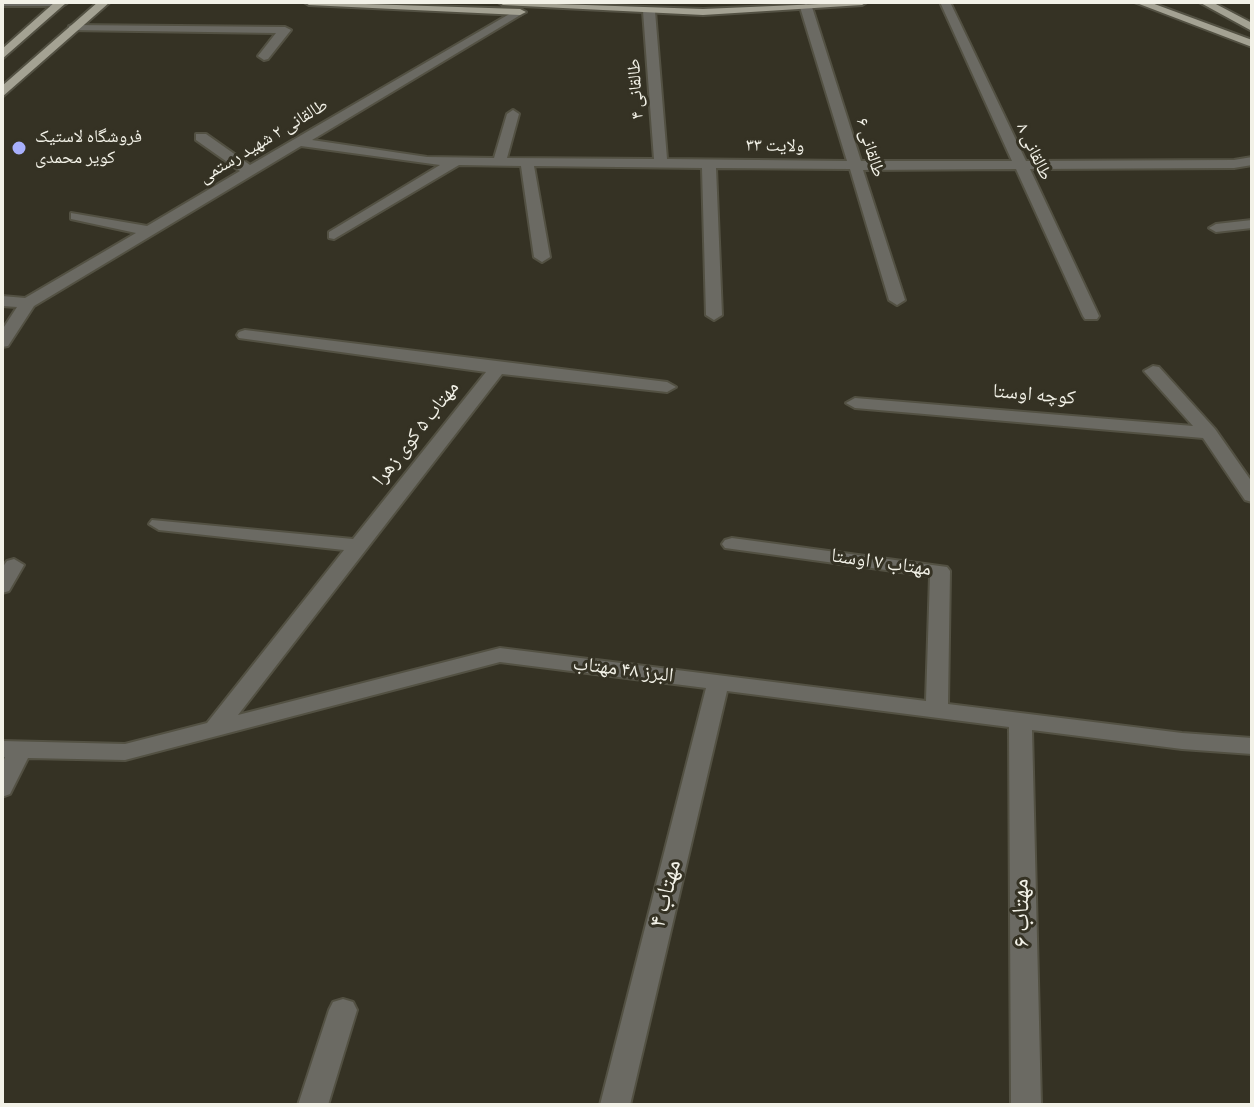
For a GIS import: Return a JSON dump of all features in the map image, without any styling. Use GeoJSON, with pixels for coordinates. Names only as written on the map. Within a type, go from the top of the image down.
{"type":"FeatureCollection","features":[{"type":"Feature","properties":{"kind":"main road"},"geometry":{"type":"LineString","coordinates":[[2,55],[62,2]]}},
{"type":"Feature","properties":{"kind":"main road"},"geometry":{"type":"LineString","coordinates":[[2,93],[73,28],[102,5],[116,2]]}},
{"type":"Feature","properties":{"kind":"main road"},"geometry":{"type":"LineString","coordinates":[[309,2],[515,6],[569,15],[683,7],[806,7],[862,2]]}},
{"type":"Feature","properties":{"kind":"main road"},"geometry":{"type":"LineString","coordinates":[[503,2],[515,6]]}},
{"type":"Feature","properties":{"kind":"main road"},"geometry":{"type":"LineString","coordinates":[[1139,2],[1252,44]]}},
{"type":"Feature","properties":{"kind":"main road"},"geometry":{"type":"LineString","coordinates":[[1204,2],[1252,28]]}},
{"type":"Feature","properties":{"kind":"street"},"geometry":{"type":"LineString","coordinates":[[2,3],[62,2]]}},
{"type":"Feature","properties":{"kind":"street","name":"طالقانی ۸"},"geometry":{"type":"LineString","coordinates":[[945,2],[1091,316]]}},
{"type":"Feature","properties":{"kind":"street","name":"طالقانی ۲ شهید رستمی"},"geometry":{"type":"LineString","coordinates":[[28,303],[298,142],[515,6]]}},
{"type":"Feature","properties":{"kind":"street","name":"طالقانی ۶"},"geometry":{"type":"LineString","coordinates":[[806,7],[897,300]]}},
{"type":"Feature","properties":{"kind":"street","name":"طالقانی ۴"},"geometry":{"type":"LineString","coordinates":[[649,11],[661,164]]}},
{"type":"Feature","properties":{"kind":"street"},"geometry":{"type":"LineString","coordinates":[[73,28],[285,30],[264,56]]}},
{"type":"Feature","properties":{"kind":"street"},"geometry":{"type":"LineString","coordinates":[[499,162],[513,114]]}},
{"type":"Feature","properties":{"kind":"street"},"geometry":{"type":"LineString","coordinates":[[201,137],[249,171]]}},
{"type":"Feature","properties":{"kind":"street","name":"ولایت ٣۳"},"geometry":{"type":"LineString","coordinates":[[298,142],[427,161],[1019,166],[1249,164]]}},
{"type":"Feature","properties":{"kind":"street"},"geometry":{"type":"LineString","coordinates":[[334,235],[457,161]]}},
{"type":"Feature","properties":{"kind":"street"},"geometry":{"type":"LineString","coordinates":[[527,162],[542,257]]}},
{"type":"Feature","properties":{"kind":"street"},"geometry":{"type":"LineString","coordinates":[[709,164],[714,315]]}},
{"type":"Feature","properties":{"kind":"street"},"geometry":{"type":"LineString","coordinates":[[76,216],[148,231]]}},
{"type":"Feature","properties":{"kind":"street"},"geometry":{"type":"LineString","coordinates":[[1216,228],[1252,224]]}},
{"type":"Feature","properties":{"kind":"street"},"geometry":{"type":"LineString","coordinates":[[2,301],[28,303],[2,342]]}},
{"type":"Feature","properties":{"kind":"street","name":"مهتاب ۵ کوی زهرا"},"geometry":{"type":"LineString","coordinates":[[245,335],[498,368]]}},
{"type":"Feature","properties":{"kind":"street"},"geometry":{"type":"LineString","coordinates":[[498,368],[667,387]]}},
{"type":"Feature","properties":{"kind":"street","name":"مهتاب ۵ کوی زهرا"},"geometry":{"type":"LineString","coordinates":[[215,729],[498,368]]}},
{"type":"Feature","properties":{"kind":"street"},"geometry":{"type":"LineString","coordinates":[[1153,371],[1209,433],[1252,496]]}},
{"type":"Feature","properties":{"kind":"street","name":"کوچه اوستا"},"geometry":{"type":"LineString","coordinates":[[855,403],[1209,433]]}},
{"type":"Feature","properties":{"kind":"street"},"geometry":{"type":"LineString","coordinates":[[159,524],[358,546]]}},
{"type":"Feature","properties":{"kind":"street","name":"مهتاب ۷ اوستا"},"geometry":{"type":"LineString","coordinates":[[732,544],[940,571],[937,710]]}},
{"type":"Feature","properties":{"kind":"street"},"geometry":{"type":"LineString","coordinates":[[2,587],[14,565]]}},
{"type":"Feature","properties":{"kind":"street","name":"البرز ۴۸ مهتاب"},"geometry":{"type":"LineString","coordinates":[[12,749],[125,752],[500,655],[1252,746]]}},
{"type":"Feature","properties":{"kind":"street","name":"مهتاب ۴"},"geometry":{"type":"LineString","coordinates":[[615,1105],[718,683]]}},
{"type":"Feature","properties":{"kind":"street","name":"مهتاب ۶"},"geometry":{"type":"LineString","coordinates":[[1020,720],[1026,1105]]}},
{"type":"Feature","properties":{"kind":"street"},"geometry":{"type":"LineString","coordinates":[[2,788],[12,749]]}},
{"type":"Feature","properties":{"kind":"street"},"geometry":{"type":"LineString","coordinates":[[313,1105],[343,1010]]}},
{"type":"Feature","properties":{"kind":"place","name":"فروشگاه لاستیک کویر محمدی"},"geometry":{"type":"Point","coordinates":[19,148]}}]}
